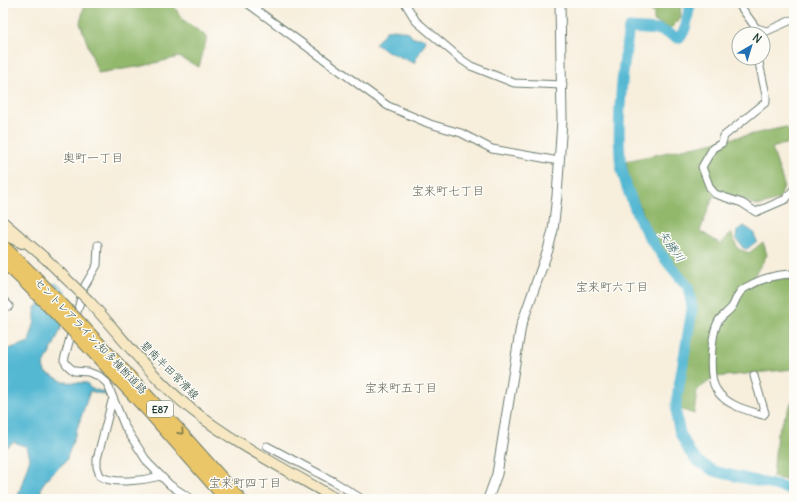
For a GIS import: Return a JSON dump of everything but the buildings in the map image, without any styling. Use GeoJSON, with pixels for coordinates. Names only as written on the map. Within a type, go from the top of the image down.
{"type":"FeatureCollection","features":[{"type":"Feature","properties":{"kind":"highway","name":"セントレアライン;知多横断道路"},"geometry":{"type":"LineString","coordinates":[[3,246],[77,335],[152,415],[226,499]]}},
{"type":"Feature","properties":{"kind":"highway","name":"セントレアライン;知多横断道路"},"geometry":{"type":"LineString","coordinates":[[3,261],[30,280],[79,322],[171,421],[240,499]]}},
{"type":"Feature","properties":{"kind":"main road","name":"碧南半田常滑線"},"geometry":{"type":"LineString","coordinates":[[3,222],[88,300],[145,365],[191,409],[239,442],[336,499]]}},
{"type":"Feature","properties":{"kind":"main road","name":"碧南半田常滑線"},"geometry":{"type":"LineString","coordinates":[[3,234],[26,246],[46,260]]}},
{"type":"Feature","properties":{"kind":"street"},"geometry":{"type":"LineString","coordinates":[[247,3],[388,106],[430,124],[461,133],[492,149],[558,161]]}},
{"type":"Feature","properties":{"kind":"street"},"geometry":{"type":"LineString","coordinates":[[405,3],[416,21],[471,66],[514,83],[563,85]]}},
{"type":"Feature","properties":{"kind":"street"},"geometry":{"type":"LineString","coordinates":[[488,499],[497,474],[521,326],[546,255],[553,230],[557,196],[563,85],[560,3]]}},
{"type":"Feature","properties":{"kind":"street"},"geometry":{"type":"LineString","coordinates":[[738,3],[752,26]]}},
{"type":"Feature","properties":{"kind":"street"},"geometry":{"type":"LineString","coordinates":[[771,29],[794,19]]}},
{"type":"Feature","properties":{"kind":"street"},"geometry":{"type":"LineString","coordinates":[[760,66],[766,95],[766,102],[724,136],[722,143],[713,148],[704,163],[702,170],[710,188],[715,194],[742,203],[756,212],[786,199],[794,189]]}},
{"type":"Feature","properties":{"kind":"street"},"geometry":{"type":"LineString","coordinates":[[98,246],[97,265],[84,287],[64,360],[74,371],[88,372],[99,376],[107,383],[112,401],[134,445],[148,463],[161,476],[191,499]]}},
{"type":"Feature","properties":{"kind":"street"},"geometry":{"type":"LineString","coordinates":[[754,376],[765,413],[762,415],[732,404],[716,389],[712,374],[712,353],[719,320],[732,307],[738,295],[745,288],[777,274],[794,274]]}},
{"type":"Feature","properties":{"kind":"street"},"geometry":{"type":"LineString","coordinates":[[3,300],[9,306]]}},
{"type":"Feature","properties":{"kind":"street"},"geometry":{"type":"LineString","coordinates":[[112,401],[97,459],[97,467],[100,476],[111,480],[150,479],[161,476]]}},
{"type":"Feature","properties":{"kind":"street"},"geometry":{"type":"LineString","coordinates":[[267,446],[333,481],[362,499]]}},
{"type":"Feature","properties":{"kind":"green space"},"geometry":{"type":"Polygon","coordinates":[[[85,3],[172,3],[182,19],[207,37],[199,67],[179,57],[143,66],[98,73],[80,23],[85,3]]]}},
{"type":"Feature","properties":{"kind":"green space"},"geometry":{"type":"Polygon","coordinates":[[[643,3],[680,3],[681,18],[670,29],[654,21],[654,13],[642,5],[643,3]]]}},
{"type":"Feature","properties":{"kind":"green space"},"geometry":{"type":"Polygon","coordinates":[[[786,127],[794,135],[794,141],[772,148],[784,185],[780,199],[759,206],[720,191],[713,197],[700,231],[721,244],[731,233],[738,249],[749,253],[763,242],[767,255],[751,281],[794,279],[794,369],[715,377],[697,390],[694,414],[680,409],[693,289],[652,234],[629,181],[626,161],[786,127]]]}},
{"type":"Feature","properties":{"kind":"green space"},"geometry":{"type":"Polygon","coordinates":[[[794,398],[794,482],[773,477],[777,433],[794,398]]]}},
{"type":"Feature","properties":{"kind":"water"},"geometry":{"type":"Polygon","coordinates":[[[3,26],[6,27],[8,38],[3,55],[3,26]]]}},
{"type":"Feature","properties":{"kind":"water"},"geometry":{"type":"Polygon","coordinates":[[[395,29],[408,32],[413,38],[423,38],[426,41],[414,63],[375,44],[387,30],[395,29]]]}},
{"type":"Feature","properties":{"kind":"water"},"geometry":{"type":"Polygon","coordinates":[[[744,226],[753,232],[757,241],[747,249],[743,248],[736,238],[737,231],[744,226]]]}},
{"type":"Feature","properties":{"kind":"water"},"geometry":{"type":"Polygon","coordinates":[[[55,283],[61,286],[67,293],[69,302],[59,334],[43,366],[45,372],[64,382],[87,383],[90,388],[106,393],[105,395],[90,391],[66,461],[48,477],[41,487],[41,494],[37,499],[17,499],[30,458],[27,447],[14,442],[3,449],[3,351],[29,342],[35,321],[35,307],[38,307],[45,287],[55,283]]]}},
{"type":"Feature","properties":{"kind":"waterway","name":"矢勝川"},"geometry":{"type":"LineString","coordinates":[[691,3],[686,27],[682,35],[678,38],[660,30],[629,28],[619,124],[620,156],[623,175],[640,221],[645,230],[654,245],[688,287],[692,307],[676,404],[680,433],[689,451],[697,461],[714,471],[794,490]]}},
{"type":"Feature","properties":{"kind":"district","name":"奥町一丁目"},"geometry":{"type":"Point","coordinates":[93,157]}},
{"type":"Feature","properties":{"kind":"district","name":"宝来町七丁目"},"geometry":{"type":"Point","coordinates":[448,190]}},
{"type":"Feature","properties":{"kind":"district","name":"宝来町六丁目"},"geometry":{"type":"Point","coordinates":[612,286]}},
{"type":"Feature","properties":{"kind":"district","name":"宝来町五丁目"},"geometry":{"type":"Point","coordinates":[401,387]}},
{"type":"Feature","properties":{"kind":"district","name":"宝来町四丁目"},"geometry":{"type":"Point","coordinates":[245,482]}}]}
